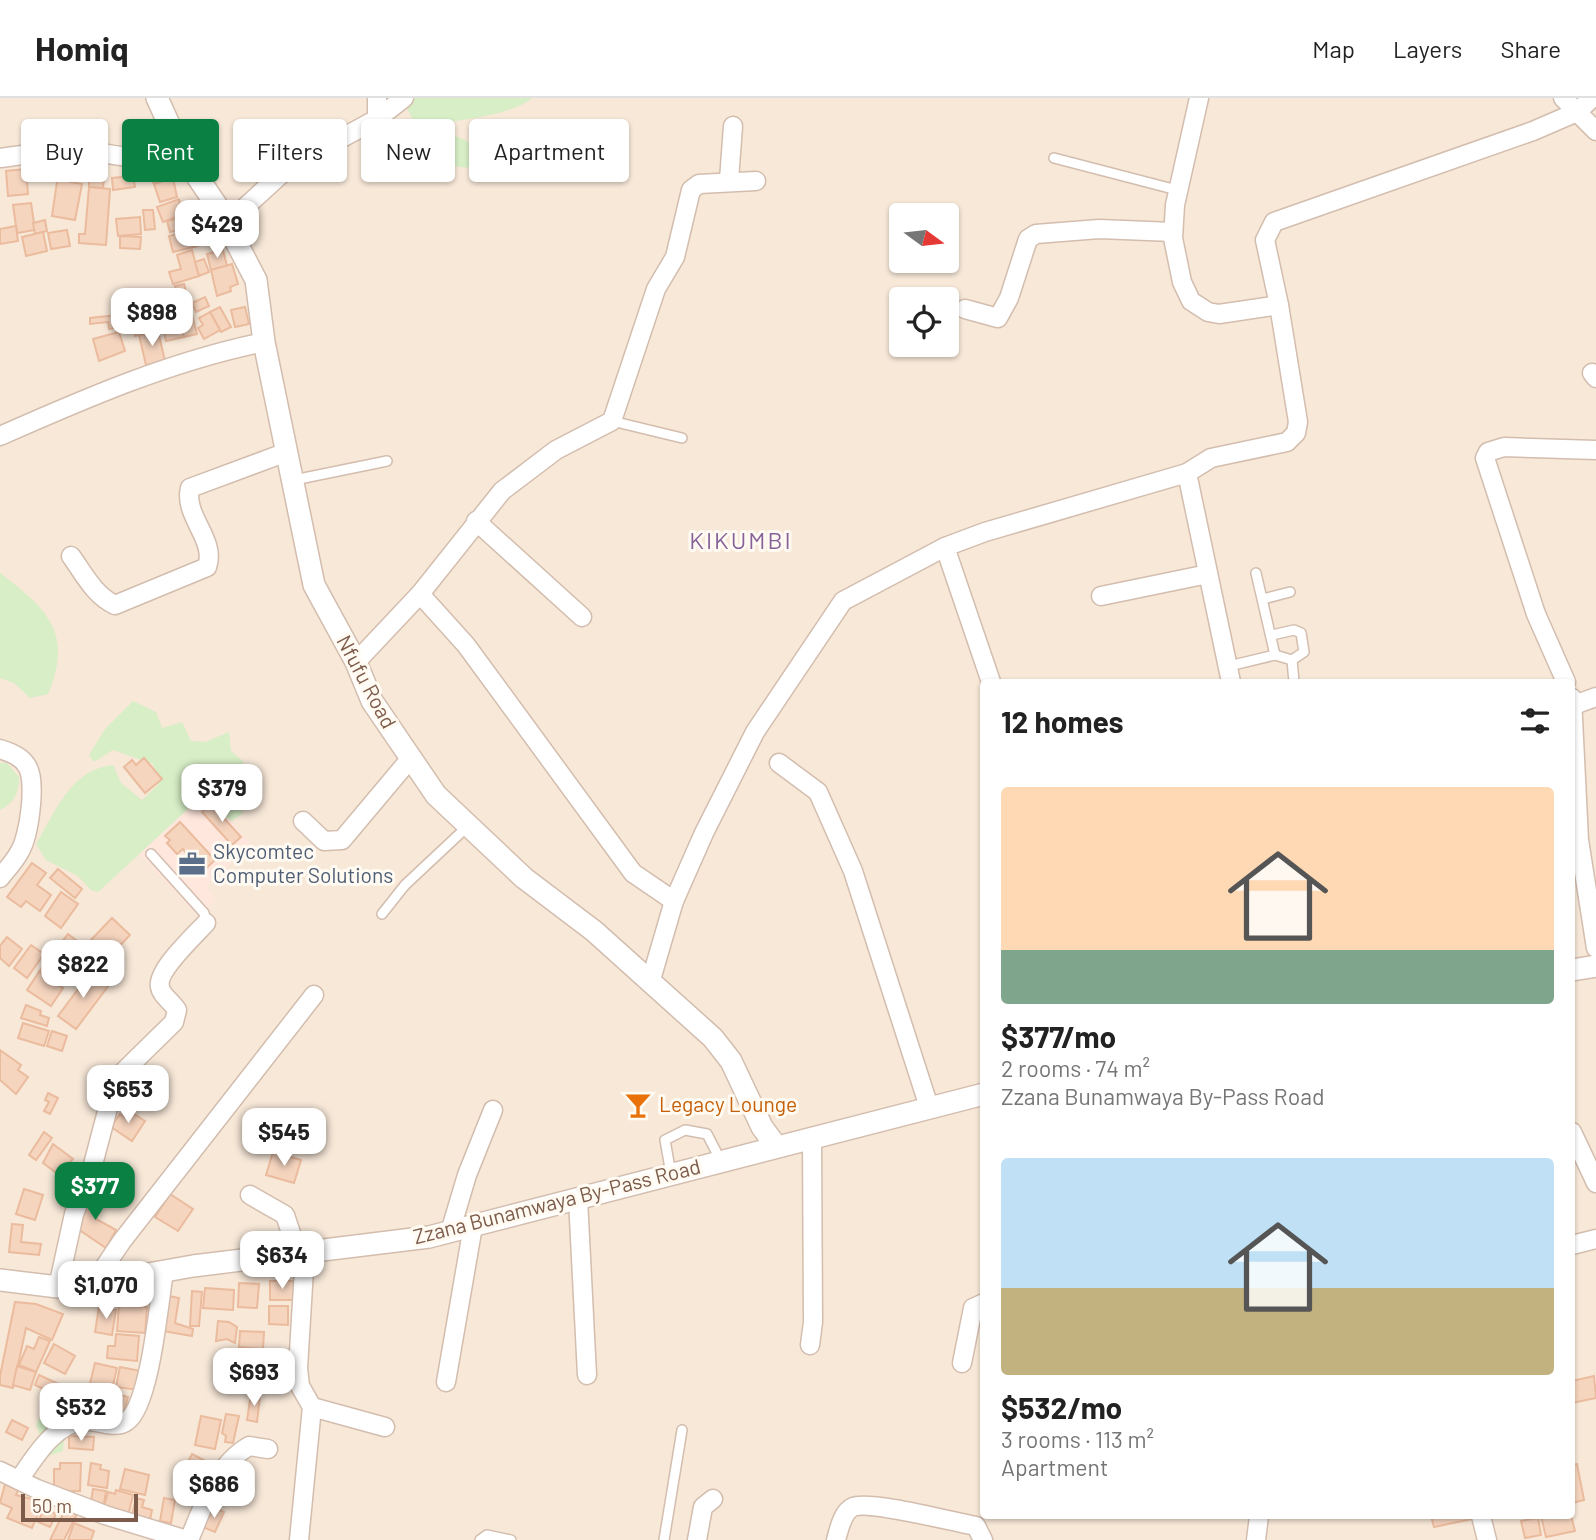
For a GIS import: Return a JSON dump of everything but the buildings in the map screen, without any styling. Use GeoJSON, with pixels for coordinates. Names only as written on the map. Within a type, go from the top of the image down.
{"type":"FeatureCollection","features":[{"type":"Feature","properties":{"kind":"street","name":"Nfufu Road"},"geometry":{"type":"LineString","coordinates":[[157,98],[167,119]]}},
{"type":"Feature","properties":{"kind":"street"},"geometry":{"type":"LineString","coordinates":[[377,98],[377,119]]}},
{"type":"Feature","properties":{"kind":"street"},"geometry":{"type":"LineString","coordinates":[[377,119],[404,98]]}},
{"type":"Feature","properties":{"kind":"street"},"geometry":{"type":"LineString","coordinates":[[1199,98],[1177,190],[1172,232],[1182,282],[1191,301],[1208,312],[1219,314],[1279,305]]}},
{"type":"Feature","properties":{"kind":"street"},"geometry":{"type":"LineString","coordinates":[[1563,98],[1596,131]]}},
{"type":"Feature","properties":{"kind":"street"},"geometry":{"type":"LineString","coordinates":[[650,983],[674,901],[704,833],[755,732],[843,601],[945,547],[985,532],[1187,473],[1212,458],[1287,442],[1296,433],[1297,422],[1279,305],[1265,240],[1274,222],[1533,131],[1577,112],[1592,98]]}},
{"type":"Feature","properties":{"kind":"street"},"geometry":{"type":"LineString","coordinates":[[729,180],[733,126]]}},
{"type":"Feature","properties":{"kind":"street"},"geometry":{"type":"LineString","coordinates":[[228,223],[290,166],[361,128]]}},
{"type":"Feature","properties":{"kind":"street"},"geometry":{"type":"LineString","coordinates":[[0,158],[74,150],[122,157]]}},
{"type":"Feature","properties":{"kind":"street"},"geometry":{"type":"LineString","coordinates":[[356,662],[420,594],[502,491],[555,450],[612,421],[656,289],[675,257],[691,190],[699,184],[729,180],[756,181]]}},
{"type":"Feature","properties":{"kind":"street","name":"Nfufu Road"},"geometry":{"type":"LineString","coordinates":[[202,182],[228,223],[256,280],[264,342],[314,585],[356,662],[372,701],[436,795],[524,878],[594,931],[650,983],[689,1014],[731,1061],[762,1127],[776,1146]]}},
{"type":"Feature","properties":{"kind":"street"},"geometry":{"type":"LineString","coordinates":[[965,309],[998,317],[1009,298],[1028,239],[1036,234],[1099,229],[1172,232]]}},
{"type":"Feature","properties":{"kind":"street"},"geometry":{"type":"LineString","coordinates":[[0,436],[113,386],[218,351],[264,342]]}},
{"type":"Feature","properties":{"kind":"street"},"geometry":{"type":"LineString","coordinates":[[1565,679],[1536,614],[1485,458],[1488,452],[1504,447],[1596,450]]}},
{"type":"Feature","properties":{"kind":"street"},"geometry":{"type":"LineString","coordinates":[[71,556],[99,593],[114,605],[207,567],[209,552],[189,504],[190,488],[287,452]]}},
{"type":"Feature","properties":{"kind":"street"},"geometry":{"type":"LineString","coordinates":[[1187,473],[1230,674]]}},
{"type":"Feature","properties":{"kind":"street"},"geometry":{"type":"LineString","coordinates":[[476,521],[582,617]]}},
{"type":"Feature","properties":{"kind":"street"},"geometry":{"type":"LineString","coordinates":[[945,547],[991,674]]}},
{"type":"Feature","properties":{"kind":"street"},"geometry":{"type":"LineString","coordinates":[[1101,596],[1208,574]]}},
{"type":"Feature","properties":{"kind":"street"},"geometry":{"type":"LineString","coordinates":[[420,594],[467,645],[633,873],[674,901]]}},
{"type":"Feature","properties":{"kind":"street"},"geometry":{"type":"LineString","coordinates":[[1575,701],[1596,697]]}},
{"type":"Feature","properties":{"kind":"street"},"geometry":{"type":"LineString","coordinates":[[1575,747],[1579,840],[1596,948]]}},
{"type":"Feature","properties":{"kind":"street"},"geometry":{"type":"LineString","coordinates":[[0,749],[18,756],[29,768],[30,789],[29,831],[20,851],[0,878]]}},
{"type":"Feature","properties":{"kind":"street"},"geometry":{"type":"LineString","coordinates":[[303,821],[324,841],[342,840],[410,759]]}},
{"type":"Feature","properties":{"kind":"street"},"geometry":{"type":"LineString","coordinates":[[779,763],[818,792],[848,860],[929,1107]]}},
{"type":"Feature","properties":{"kind":"street"},"geometry":{"type":"LineString","coordinates":[[58,1287],[74,1214],[90,1176],[108,1098],[119,1076],[174,1022],[177,1010],[160,990],[159,982],[164,970],[206,923]]}},
{"type":"Feature","properties":{"kind":"street"},"geometry":{"type":"LineString","coordinates":[[1575,970],[1596,966]]}},
{"type":"Feature","properties":{"kind":"street"},"geometry":{"type":"LineString","coordinates":[[93,1284],[122,1241],[314,995]]}},
{"type":"Feature","properties":{"kind":"street","name":"Zzana Bunamwaya By-Pass Road"},"geometry":{"type":"LineString","coordinates":[[0,1280],[58,1287],[93,1284],[164,1271],[429,1237],[980,1095]]}},
{"type":"Feature","properties":{"kind":"street"},"geometry":{"type":"LineString","coordinates":[[450,1232],[467,1175],[493,1111]]}},
{"type":"Feature","properties":{"kind":"street"},"geometry":{"type":"LineString","coordinates":[[810,1345],[813,1322],[813,1137]]}},
{"type":"Feature","properties":{"kind":"street"},"geometry":{"type":"LineString","coordinates":[[1575,1138],[1596,1183]]}},
{"type":"Feature","properties":{"kind":"street"},"geometry":{"type":"LineString","coordinates":[[250,1195],[285,1215],[298,1253],[298,1368],[300,1386],[312,1407],[299,1540]]}},
{"type":"Feature","properties":{"kind":"street"},"geometry":{"type":"LineString","coordinates":[[578,1199],[587,1375]]}},
{"type":"Feature","properties":{"kind":"street"},"geometry":{"type":"LineString","coordinates":[[446,1382],[473,1226]]}},
{"type":"Feature","properties":{"kind":"street"},"geometry":{"type":"LineString","coordinates":[[1575,1244],[1596,1239]]}},
{"type":"Feature","properties":{"kind":"street"},"geometry":{"type":"LineString","coordinates":[[19,1480],[59,1431],[84,1421],[119,1426],[130,1420],[144,1394],[164,1271]]}},
{"type":"Feature","properties":{"kind":"street"},"geometry":{"type":"LineString","coordinates":[[962,1363],[973,1308],[980,1305]]}},
{"type":"Feature","properties":{"kind":"street"},"geometry":{"type":"LineString","coordinates":[[312,1407],[385,1427]]}},
{"type":"Feature","properties":{"kind":"street"},"geometry":{"type":"LineString","coordinates":[[0,1471],[105,1515],[188,1540],[209,1495],[237,1452],[248,1446],[268,1449]]}},
{"type":"Feature","properties":{"kind":"street"},"geometry":{"type":"LineString","coordinates":[[696,1540],[703,1507],[713,1499]]}},
{"type":"Feature","properties":{"kind":"street"},"geometry":{"type":"LineString","coordinates":[[836,1540],[846,1511],[854,1506],[879,1507],[976,1526],[983,1540]]}},
{"type":"Feature","properties":{"kind":"street"},"geometry":{"type":"LineString","coordinates":[[1256,1540],[1259,1519]]}},
{"type":"Feature","properties":{"kind":"street"},"geometry":{"type":"LineString","coordinates":[[1481,1519],[1487,1540]]}},
{"type":"Feature","properties":{"kind":"lane"},"geometry":{"type":"LineString","coordinates":[[1054,159],[1177,190]]}},
{"type":"Feature","properties":{"kind":"lane"},"geometry":{"type":"LineString","coordinates":[[612,421],[682,438]]}},
{"type":"Feature","properties":{"kind":"lane"},"geometry":{"type":"LineString","coordinates":[[292,480],[387,461]]}},
{"type":"Feature","properties":{"kind":"lane"},"geometry":{"type":"LineString","coordinates":[[1256,573],[1275,655]]}},
{"type":"Feature","properties":{"kind":"lane"},"geometry":{"type":"LineString","coordinates":[[1263,599],[1290,592]]}},
{"type":"Feature","properties":{"kind":"lane"},"geometry":{"type":"LineString","coordinates":[[1272,635],[1294,630],[1301,633],[1304,652],[1292,660]]}},
{"type":"Feature","properties":{"kind":"lane"},"geometry":{"type":"LineString","coordinates":[[1230,674],[1275,655],[1292,660]]}},
{"type":"Feature","properties":{"kind":"lane"},"geometry":{"type":"LineString","coordinates":[[1292,660],[1294,679]]}},
{"type":"Feature","properties":{"kind":"lane"},"geometry":{"type":"LineString","coordinates":[[382,914],[405,886],[468,826]]}},
{"type":"Feature","properties":{"kind":"lane"},"geometry":{"type":"LineString","coordinates":[[150,854],[204,913],[206,923]]}},
{"type":"Feature","properties":{"kind":"lane"},"geometry":{"type":"LineString","coordinates":[[671,1174],[665,1140],[685,1130],[707,1134],[721,1161]]}},
{"type":"Feature","properties":{"kind":"lane"},"geometry":{"type":"LineString","coordinates":[[664,1540],[682,1430]]}},
{"type":"Feature","properties":{"kind":"lane"},"geometry":{"type":"LineString","coordinates":[[480,1540],[487,1535],[511,1540]]}},
{"type":"Feature","properties":{"kind":"shaded area"},"geometry":{"type":"Polygon","coordinates":[[[0,98],[1596,98],[1596,1540],[0,1540],[0,98]]]}},
{"type":"Feature","properties":{"kind":"shaded area"},"geometry":{"type":"Polygon","coordinates":[[[205,792],[252,845],[206,886],[217,899],[199,917],[137,852],[205,792]]]}},
{"type":"Feature","properties":{"kind":"green space"},"geometry":{"type":"Polygon","coordinates":[[[405,98],[532,98],[510,110],[455,121],[413,119],[405,98]]]}},
{"type":"Feature","properties":{"kind":"green space"},"geometry":{"type":"Polygon","coordinates":[[[455,136],[469,143],[469,168],[457,167],[455,136]]]}},
{"type":"Feature","properties":{"kind":"green space"},"geometry":{"type":"Polygon","coordinates":[[[0,573],[43,611],[57,638],[55,673],[48,694],[30,698],[14,683],[0,678],[0,573]]]}},
{"type":"Feature","properties":{"kind":"green space"},"geometry":{"type":"Polygon","coordinates":[[[133,701],[156,712],[162,728],[182,722],[191,741],[205,742],[229,732],[231,751],[244,762],[230,776],[232,794],[243,813],[232,821],[200,798],[98,892],[91,890],[78,876],[46,860],[36,844],[66,794],[86,774],[98,768],[113,765],[121,783],[142,800],[158,785],[153,764],[113,750],[94,762],[89,755],[105,729],[133,701]]]}},
{"type":"Feature","properties":{"kind":"green space"},"geometry":{"type":"Polygon","coordinates":[[[0,763],[7,763],[19,777],[15,797],[0,810],[0,763]]]}},
{"type":"Feature","properties":{"kind":"green space"},"geometry":{"type":"Polygon","coordinates":[[[75,1389],[81,1396],[80,1405],[66,1436],[63,1451],[48,1456],[36,1425],[48,1399],[75,1389]]]}},
{"type":"Feature","properties":{"kind":"place","name":"Skycomtec Computer Solutions"},"geometry":{"type":"Point","coordinates":[192,864]}},
{"type":"Feature","properties":{"kind":"place","name":"Legacy Lounge"},"geometry":{"type":"Point","coordinates":[638,1105]}},
{"type":"Feature","properties":{"kind":"district","name":"KIKUMBI"},"geometry":{"type":"Point","coordinates":[741,541]}}]}
